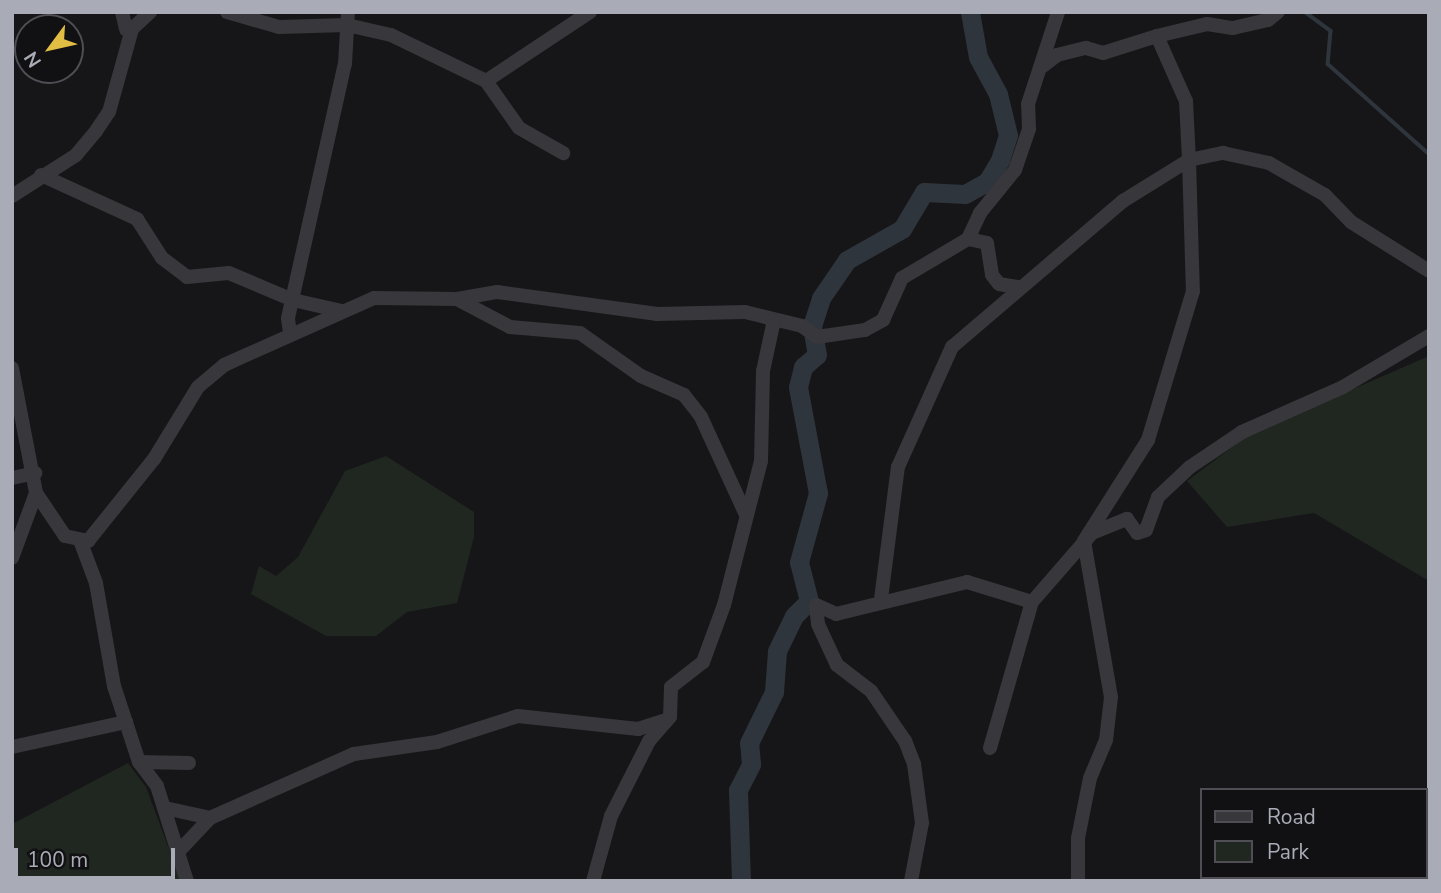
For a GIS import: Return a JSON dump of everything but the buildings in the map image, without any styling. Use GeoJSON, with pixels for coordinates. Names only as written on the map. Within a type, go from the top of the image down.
{"type":"FeatureCollection","features":[{"type":"Feature","properties":{"kind":"street"},"geometry":{"type":"LineString","coordinates":[[122,12],[125,30]]}},
{"type":"Feature","properties":{"kind":"street"},"geometry":{"type":"LineString","coordinates":[[12,196],[76,155],[96,131],[109,112],[132,29],[150,12]]}},
{"type":"Feature","properties":{"kind":"street"},"geometry":{"type":"LineString","coordinates":[[227,12],[279,27],[347,18],[391,35],[486,81],[500,94],[519,128],[563,153]]}},
{"type":"Feature","properties":{"kind":"street"},"geometry":{"type":"LineString","coordinates":[[486,81],[590,12]]}},
{"type":"Feature","properties":{"kind":"street"},"geometry":{"type":"LineString","coordinates":[[81,543],[119,506],[206,378],[290,333],[374,298],[457,299],[498,292],[657,314],[745,312],[802,326],[817,337],[864,330],[883,320],[902,278],[968,239],[981,213],[1015,170],[1059,12]]}},
{"type":"Feature","properties":{"kind":"street"},"geometry":{"type":"LineString","coordinates":[[1043,66],[1057,55],[1086,48],[1103,53],[1206,24],[1233,28],[1268,20],[1278,12]]}},
{"type":"Feature","properties":{"kind":"street"},"geometry":{"type":"LineString","coordinates":[[290,333],[293,300],[345,64],[347,18]]}},
{"type":"Feature","properties":{"kind":"street"},"geometry":{"type":"LineString","coordinates":[[990,748],[1032,602],[1084,541],[1149,440],[1193,292],[1186,101],[1157,36]]}},
{"type":"Feature","properties":{"kind":"street"},"geometry":{"type":"LineString","coordinates":[[881,599],[898,467],[952,347],[1123,201],[1189,160],[1223,153],[1269,163],[1325,195],[1351,222],[1429,271]]}},
{"type":"Feature","properties":{"kind":"street"},"geometry":{"type":"LineString","coordinates":[[41,175],[137,219],[162,258],[187,277],[229,273],[293,300],[341,311]]}},
{"type":"Feature","properties":{"kind":"street"},"geometry":{"type":"LineString","coordinates":[[968,239],[987,243],[992,275],[999,284],[1018,288]]}},
{"type":"Feature","properties":{"kind":"street"},"geometry":{"type":"LineString","coordinates":[[457,299],[510,327],[580,333],[641,376],[684,395],[701,417],[746,515]]}},
{"type":"Feature","properties":{"kind":"street"},"geometry":{"type":"LineString","coordinates":[[593,881],[611,816],[649,741],[670,717],[671,687],[703,662],[738,560],[746,515],[761,461],[763,371],[774,320]]}},
{"type":"Feature","properties":{"kind":"street"},"geometry":{"type":"LineString","coordinates":[[1084,541],[1127,519],[1137,533],[1146,530],[1158,497],[1189,467],[1242,432],[1343,387],[1429,336]]}},
{"type":"Feature","properties":{"kind":"street"},"geometry":{"type":"LineString","coordinates":[[12,368],[35,472],[36,492],[12,558]]}},
{"type":"Feature","properties":{"kind":"street"},"geometry":{"type":"LineString","coordinates":[[12,478],[35,472]]}},
{"type":"Feature","properties":{"kind":"street"},"geometry":{"type":"LineString","coordinates":[[36,492],[65,536],[81,543],[96,583],[126,722],[139,762],[158,786],[180,850],[187,881]]}},
{"type":"Feature","properties":{"kind":"street"},"geometry":{"type":"LineString","coordinates":[[1079,881],[1078,838],[1090,778],[1106,740],[1111,697],[1084,541]]}},
{"type":"Feature","properties":{"kind":"street"},"geometry":{"type":"LineString","coordinates":[[911,881],[922,823],[914,764],[905,741],[871,691],[838,665],[818,624],[816,605],[836,614],[881,599],[943,591],[967,582],[1032,602]]}},
{"type":"Feature","properties":{"kind":"street"},"geometry":{"type":"LineString","coordinates":[[180,850],[210,818],[354,754],[437,742],[518,716],[638,729],[670,717]]}},
{"type":"Feature","properties":{"kind":"street"},"geometry":{"type":"LineString","coordinates":[[12,747],[126,722]]}},
{"type":"Feature","properties":{"kind":"street"},"geometry":{"type":"LineString","coordinates":[[139,762],[189,763]]}},
{"type":"Feature","properties":{"kind":"street"},"geometry":{"type":"LineString","coordinates":[[165,808],[210,818]]}},
{"type":"Feature","properties":{"kind":"green space"},"geometry":{"type":"Polygon","coordinates":[[[1429,356],[1429,581],[1314,513],[1227,527],[1187,481],[1250,434],[1429,356]]]}},
{"type":"Feature","properties":{"kind":"green space"},"geometry":{"type":"Polygon","coordinates":[[[386,456],[474,512],[474,537],[457,603],[407,612],[376,636],[326,636],[251,594],[259,566],[276,576],[298,557],[345,471],[386,456]]]}},
{"type":"Feature","properties":{"kind":"green space"},"geometry":{"type":"Polygon","coordinates":[[[128,763],[146,787],[181,881],[16,881],[12,824],[128,763]]]}},
{"type":"Feature","properties":{"kind":"waterway"},"geometry":{"type":"LineString","coordinates":[[741,881],[738,790],[751,764],[749,743],[774,692],[777,651],[794,616],[809,601],[799,562],[818,493],[798,387],[803,367],[817,355],[812,326],[821,298],[847,260],[902,229],[924,192],[965,194],[987,182],[1000,160],[1008,135],[998,94],[978,57],[970,12]]}},
{"type":"Feature","properties":{"kind":"waterway"},"geometry":{"type":"LineString","coordinates":[[1305,12],[1331,31],[1328,64],[1429,154]]}}]}
